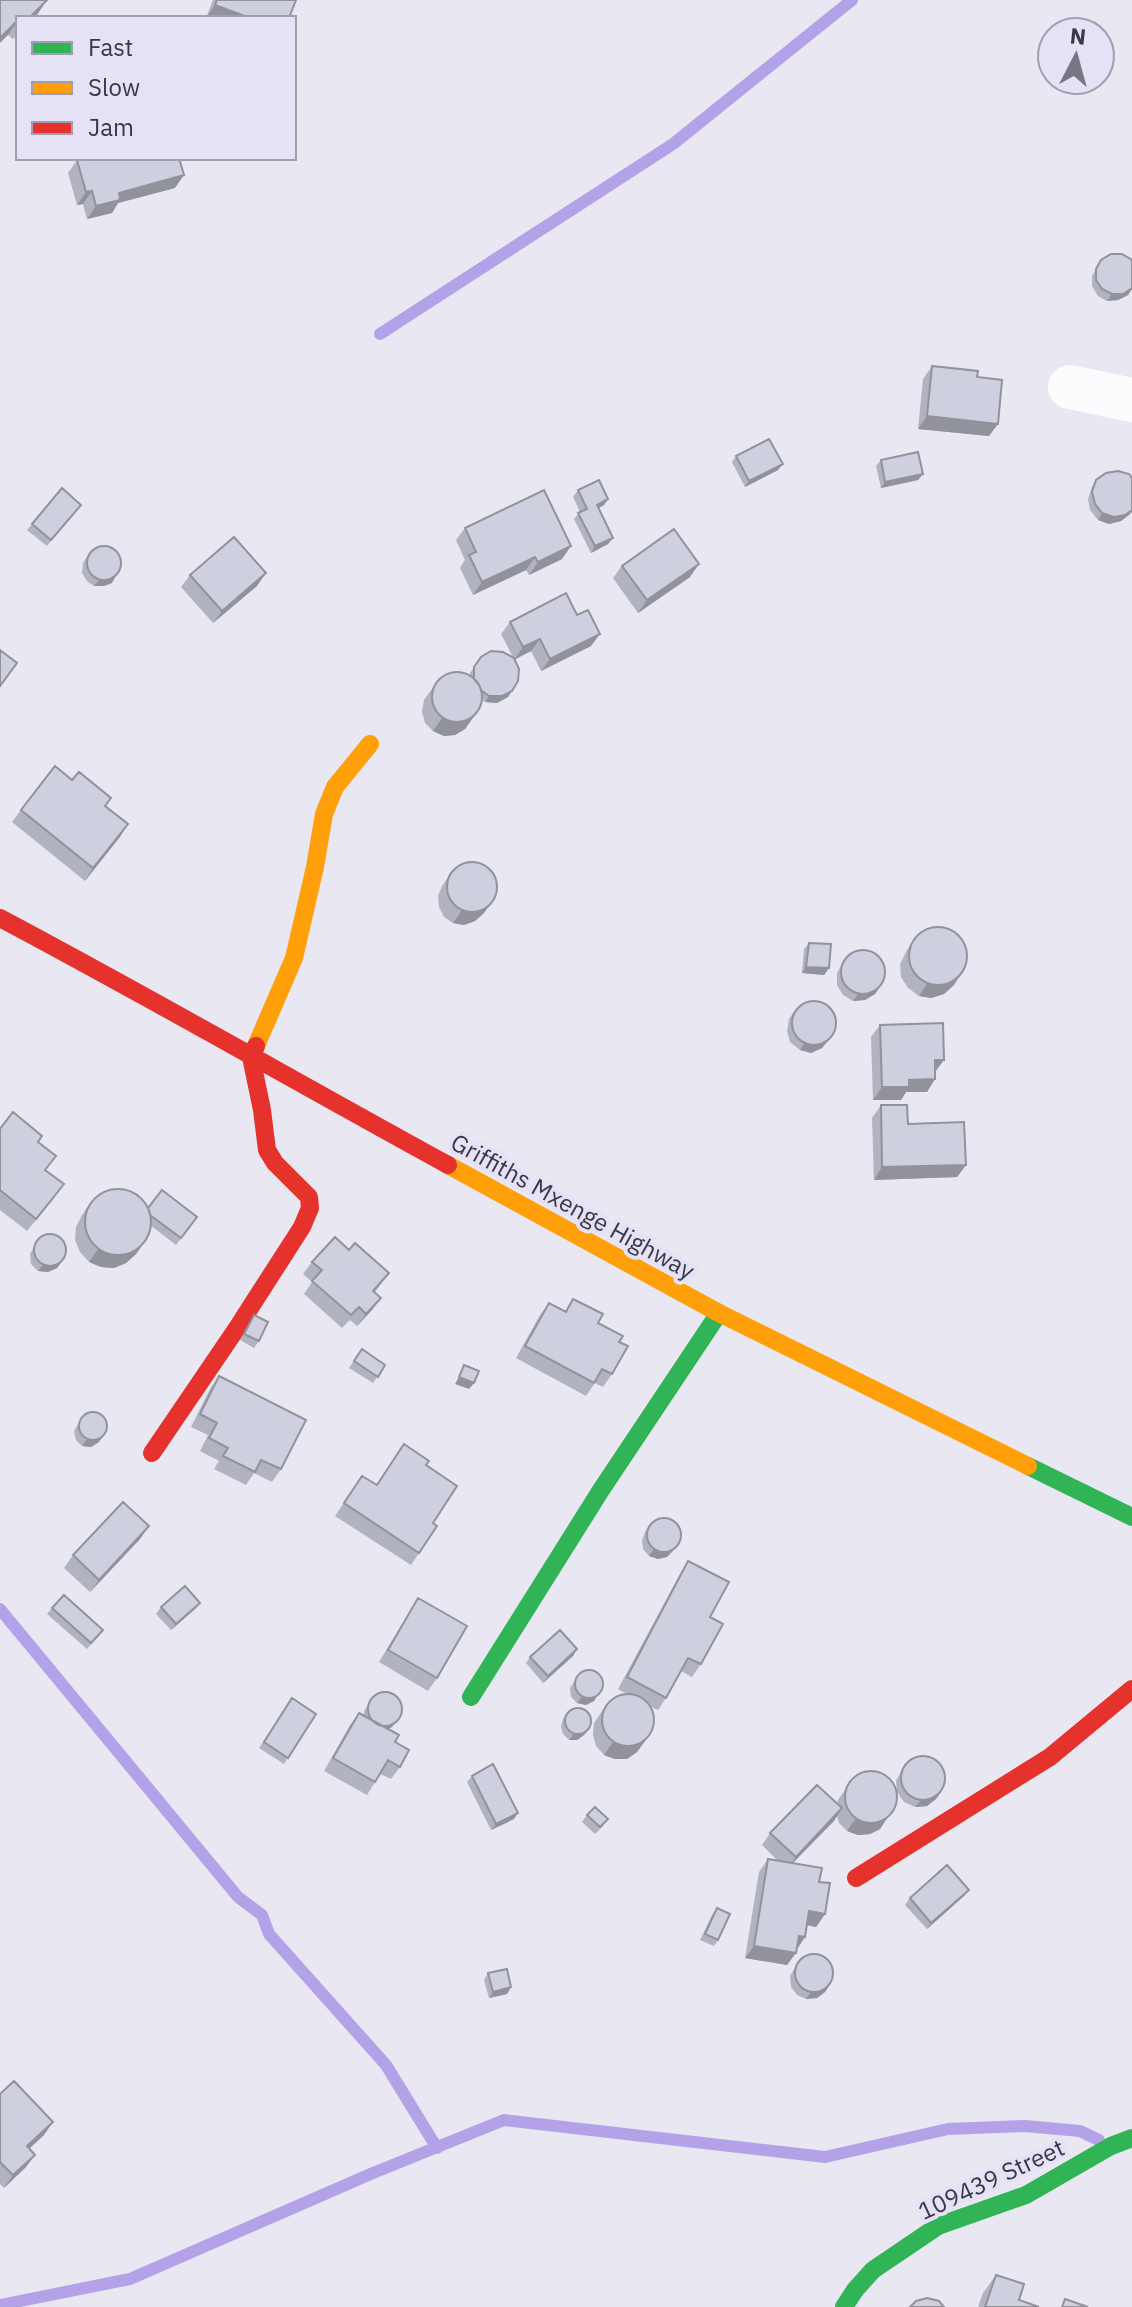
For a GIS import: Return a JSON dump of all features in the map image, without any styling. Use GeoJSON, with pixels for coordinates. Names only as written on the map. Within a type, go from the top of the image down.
{"type":"FeatureCollection","features":[{"type":"Feature","properties":{"kind":"street"},"geometry":{"type":"LineString","coordinates":[[1070,387],[1132,400]]}},
{"type":"Feature","properties":{"kind":"street"},"geometry":{"type":"LineString","coordinates":[[152,1453],[246,1315],[302,1227],[310,1208],[309,1197],[275,1163],[267,1150],[251,1057],[294,958],[324,814],[335,787],[370,744]]}},
{"type":"Feature","properties":{"kind":"street","name":"Griffiths Mxenge Highway"},"geometry":{"type":"LineString","coordinates":[[0,918],[719,1313],[1132,1517]]}},
{"type":"Feature","properties":{"kind":"street"},"geometry":{"type":"LineString","coordinates":[[471,1697],[601,1490],[719,1313]]}},
{"type":"Feature","properties":{"kind":"street"},"geometry":{"type":"LineString","coordinates":[[856,1878],[1050,1757],[1132,1689]]}},
{"type":"Feature","properties":{"kind":"street","name":"109439 Street"},"geometry":{"type":"LineString","coordinates":[[844,2307],[873,2270],[938,2226],[1026,2195],[1111,2146],[1132,2138]]}},
{"type":"Feature","properties":{"kind":"building"},"geometry":{"type":"Polygon","coordinates":[[[0,0],[47,0],[31,16],[16,16],[16,22],[0,38],[0,0]]]}},
{"type":"Feature","properties":{"kind":"building"},"geometry":{"type":"Polygon","coordinates":[[[217,0],[296,0],[290,16],[245,16],[215,5],[217,0]]]}},
{"type":"Feature","properties":{"kind":"building"},"geometry":{"type":"Polygon","coordinates":[[[77,160],[180,160],[184,175],[119,193],[120,200],[96,206],[92,191],[86,192],[77,160]]]}},
{"type":"Feature","properties":{"kind":"building"},"geometry":{"type":"Polygon","coordinates":[[[1111,254],[1122,254],[1132,260],[1132,288],[1123,294],[1112,294],[1102,289],[1096,280],[1096,269],[1101,260],[1111,254]]]}},
{"type":"Feature","properties":{"kind":"building"},"geometry":{"type":"Polygon","coordinates":[[[932,366],[978,371],[977,377],[1002,380],[998,424],[927,416],[932,366]]]}},
{"type":"Feature","properties":{"kind":"building"},"geometry":{"type":"Polygon","coordinates":[[[769,439],[783,464],[749,481],[736,456],[769,439]]]}},
{"type":"Feature","properties":{"kind":"building"},"geometry":{"type":"Polygon","coordinates":[[[918,452],[923,474],[885,482],[881,460],[918,452]]]}},
{"type":"Feature","properties":{"kind":"building"},"geometry":{"type":"Polygon","coordinates":[[[1118,471],[1132,478],[1132,510],[1114,517],[1102,513],[1095,504],[1092,492],[1096,480],[1106,473],[1118,471]]]}},
{"type":"Feature","properties":{"kind":"building"},"geometry":{"type":"Polygon","coordinates":[[[599,480],[608,499],[597,505],[613,538],[595,546],[578,513],[587,509],[578,490],[599,480]]]}},
{"type":"Feature","properties":{"kind":"building"},"geometry":{"type":"Polygon","coordinates":[[[62,488],[81,505],[51,540],[32,524],[62,488]]]}},
{"type":"Feature","properties":{"kind":"building"},"geometry":{"type":"Polygon","coordinates":[[[544,490],[571,546],[538,562],[535,557],[482,582],[469,555],[476,552],[465,528],[544,490]]]}},
{"type":"Feature","properties":{"kind":"building"},"geometry":{"type":"Polygon","coordinates":[[[674,529],[699,564],[647,600],[622,566],[674,529]]]}},
{"type":"Feature","properties":{"kind":"building"},"geometry":{"type":"Polygon","coordinates":[[[234,537],[266,573],[222,611],[190,575],[234,537]]]}},
{"type":"Feature","properties":{"kind":"building"},"geometry":{"type":"Polygon","coordinates":[[[104,546],[116,551],[121,563],[116,575],[104,580],[92,575],[87,563],[92,551],[104,546]]]}},
{"type":"Feature","properties":{"kind":"building"},"geometry":{"type":"Polygon","coordinates":[[[566,593],[577,615],[588,610],[600,634],[550,659],[540,639],[523,647],[510,622],[566,593]]]}},
{"type":"Feature","properties":{"kind":"building"},"geometry":{"type":"Polygon","coordinates":[[[0,650],[17,663],[0,686],[0,650]]]}},
{"type":"Feature","properties":{"kind":"building"},"geometry":{"type":"Polygon","coordinates":[[[491,651],[503,652],[514,658],[519,669],[518,681],[512,691],[502,696],[489,696],[474,679],[474,667],[481,657],[491,651]]]}},
{"type":"Feature","properties":{"kind":"building"},"geometry":{"type":"Polygon","coordinates":[[[457,672],[475,679],[482,697],[475,715],[457,722],[439,715],[432,697],[439,679],[457,672]]]}},
{"type":"Feature","properties":{"kind":"building"},"geometry":{"type":"Polygon","coordinates":[[[55,766],[72,780],[79,772],[111,798],[105,806],[128,824],[93,868],[21,810],[55,766]]]}},
{"type":"Feature","properties":{"kind":"building"},"geometry":{"type":"Polygon","coordinates":[[[472,862],[489,870],[497,887],[489,904],[472,912],[455,904],[447,887],[455,870],[472,862]]]}},
{"type":"Feature","properties":{"kind":"building"},"geometry":{"type":"Polygon","coordinates":[[[938,927],[959,935],[967,956],[959,977],[938,985],[917,977],[909,956],[917,935],[938,927]]]}},
{"type":"Feature","properties":{"kind":"building"},"geometry":{"type":"Polygon","coordinates":[[[809,943],[831,944],[829,968],[806,967],[809,943]]]}},
{"type":"Feature","properties":{"kind":"building"},"geometry":{"type":"Polygon","coordinates":[[[863,950],[879,956],[885,972],[879,988],[863,994],[847,988],[841,972],[847,956],[863,950]]]}},
{"type":"Feature","properties":{"kind":"building"},"geometry":{"type":"Polygon","coordinates":[[[814,1001],[830,1007],[836,1023],[830,1039],[814,1045],[798,1039],[792,1023],[798,1007],[814,1001]]]}},
{"type":"Feature","properties":{"kind":"building"},"geometry":{"type":"Polygon","coordinates":[[[943,1023],[944,1060],[935,1060],[935,1079],[909,1080],[909,1087],[882,1087],[880,1025],[943,1023]]]}},
{"type":"Feature","properties":{"kind":"building"},"geometry":{"type":"Polygon","coordinates":[[[881,1105],[907,1105],[908,1124],[964,1122],[966,1165],[882,1167],[881,1105]]]}},
{"type":"Feature","properties":{"kind":"building"},"geometry":{"type":"Polygon","coordinates":[[[13,1112],[42,1136],[38,1142],[56,1156],[45,1170],[64,1184],[36,1219],[0,1190],[0,1129],[13,1112]]]}},
{"type":"Feature","properties":{"kind":"building"},"geometry":{"type":"Polygon","coordinates":[[[118,1189],[131,1191],[141,1199],[149,1209],[149,1235],[141,1245],[131,1253],[118,1255],[105,1253],[95,1245],[87,1235],[85,1222],[87,1209],[95,1199],[105,1191],[118,1189]]]}},
{"type":"Feature","properties":{"kind":"building"},"geometry":{"type":"Polygon","coordinates":[[[162,1190],[197,1217],[181,1238],[150,1215],[148,1208],[162,1190]]]}},
{"type":"Feature","properties":{"kind":"building"},"geometry":{"type":"Polygon","coordinates":[[[50,1234],[61,1239],[66,1250],[61,1261],[50,1266],[39,1261],[34,1250],[39,1239],[50,1234]]]}},
{"type":"Feature","properties":{"kind":"building"},"geometry":{"type":"Polygon","coordinates":[[[335,1237],[349,1250],[355,1243],[389,1273],[373,1291],[381,1298],[366,1314],[359,1307],[351,1315],[312,1281],[322,1270],[312,1262],[335,1237]]]}},
{"type":"Feature","properties":{"kind":"building"},"geometry":{"type":"Polygon","coordinates":[[[573,1299],[603,1314],[598,1323],[623,1336],[619,1342],[628,1346],[612,1374],[602,1369],[594,1383],[525,1346],[549,1303],[566,1312],[573,1299]]]}},
{"type":"Feature","properties":{"kind":"building"},"geometry":{"type":"Polygon","coordinates":[[[254,1315],[268,1322],[259,1341],[244,1334],[254,1315]]]}},
{"type":"Feature","properties":{"kind":"building"},"geometry":{"type":"Polygon","coordinates":[[[362,1349],[385,1365],[378,1377],[354,1361],[362,1349]]]}},
{"type":"Feature","properties":{"kind":"building"},"geometry":{"type":"Polygon","coordinates":[[[464,1365],[479,1371],[474,1383],[459,1377],[464,1365]]]}},
{"type":"Feature","properties":{"kind":"building"},"geometry":{"type":"Polygon","coordinates":[[[219,1376],[306,1420],[281,1469],[261,1460],[255,1472],[223,1456],[228,1448],[209,1438],[217,1423],[200,1414],[219,1376]]]}},
{"type":"Feature","properties":{"kind":"building"},"geometry":{"type":"Polygon","coordinates":[[[93,1412],[103,1416],[107,1426],[103,1436],[93,1440],[83,1436],[79,1426],[83,1416],[93,1412]]]}},
{"type":"Feature","properties":{"kind":"building"},"geometry":{"type":"Polygon","coordinates":[[[404,1444],[429,1461],[426,1465],[457,1486],[433,1523],[437,1526],[419,1553],[344,1503],[362,1476],[377,1485],[404,1444]]]}},
{"type":"Feature","properties":{"kind":"building"},"geometry":{"type":"Polygon","coordinates":[[[123,1502],[149,1526],[99,1580],[73,1555],[123,1502]]]}},
{"type":"Feature","properties":{"kind":"building"},"geometry":{"type":"Polygon","coordinates":[[[664,1518],[676,1523],[681,1535],[676,1547],[664,1552],[652,1547],[647,1535],[652,1523],[664,1518]]]}},
{"type":"Feature","properties":{"kind":"building"},"geometry":{"type":"Polygon","coordinates":[[[688,1561],[729,1582],[710,1617],[723,1624],[701,1664],[688,1658],[666,1698],[627,1677],[688,1561]]]}},
{"type":"Feature","properties":{"kind":"building"},"geometry":{"type":"Polygon","coordinates":[[[185,1586],[200,1603],[176,1624],[161,1607],[185,1586]]]}},
{"type":"Feature","properties":{"kind":"building"},"geometry":{"type":"Polygon","coordinates":[[[64,1595],[103,1630],[91,1643],[52,1608],[64,1595]]]}},
{"type":"Feature","properties":{"kind":"building"},"geometry":{"type":"Polygon","coordinates":[[[418,1598],[467,1626],[437,1678],[388,1650],[418,1598]]]}},
{"type":"Feature","properties":{"kind":"building"},"geometry":{"type":"Polygon","coordinates":[[[560,1630],[577,1649],[548,1676],[530,1657],[560,1630]]]}},
{"type":"Feature","properties":{"kind":"building"},"geometry":{"type":"Polygon","coordinates":[[[589,1670],[599,1674],[603,1684],[599,1694],[589,1698],[579,1694],[575,1684],[579,1674],[589,1670]]]}},
{"type":"Feature","properties":{"kind":"building"},"geometry":{"type":"Polygon","coordinates":[[[385,1692],[397,1697],[402,1709],[397,1721],[385,1726],[373,1721],[368,1709],[373,1697],[385,1692]]]}},
{"type":"Feature","properties":{"kind":"building"},"geometry":{"type":"Polygon","coordinates":[[[628,1694],[647,1701],[654,1720],[647,1739],[628,1746],[609,1739],[602,1720],[609,1701],[628,1694]]]}},
{"type":"Feature","properties":{"kind":"building"},"geometry":{"type":"Polygon","coordinates":[[[292,1698],[316,1714],[288,1758],[264,1742],[292,1698]]]}},
{"type":"Feature","properties":{"kind":"building"},"geometry":{"type":"Polygon","coordinates":[[[578,1708],[587,1712],[591,1721],[587,1730],[578,1734],[569,1730],[565,1721],[569,1712],[578,1708]]]}},
{"type":"Feature","properties":{"kind":"building"},"geometry":{"type":"Polygon","coordinates":[[[359,1713],[399,1735],[395,1742],[409,1750],[400,1767],[388,1760],[375,1782],[333,1758],[359,1713]]]}},
{"type":"Feature","properties":{"kind":"building"},"geometry":{"type":"Polygon","coordinates":[[[923,1756],[939,1762],[945,1778],[939,1794],[923,1800],[907,1794],[901,1778],[907,1762],[923,1756]]]}},
{"type":"Feature","properties":{"kind":"building"},"geometry":{"type":"Polygon","coordinates":[[[493,1764],[518,1813],[496,1824],[472,1776],[493,1764]]]}},
{"type":"Feature","properties":{"kind":"building"},"geometry":{"type":"Polygon","coordinates":[[[871,1771],[889,1779],[897,1797],[889,1815],[871,1823],[853,1815],[845,1797],[853,1779],[871,1771]]]}},
{"type":"Feature","properties":{"kind":"building"},"geometry":{"type":"Polygon","coordinates":[[[817,1785],[842,1808],[796,1857],[770,1833],[817,1785]]]}},
{"type":"Feature","properties":{"kind":"building"},"geometry":{"type":"Polygon","coordinates":[[[595,1807],[608,1819],[600,1827],[587,1815],[595,1807]]]}},
{"type":"Feature","properties":{"kind":"building"},"geometry":{"type":"Polygon","coordinates":[[[768,1859],[822,1868],[819,1882],[830,1883],[825,1914],[809,1911],[805,1937],[799,1936],[796,1953],[754,1946],[768,1859]]]}},
{"type":"Feature","properties":{"kind":"building"},"geometry":{"type":"Polygon","coordinates":[[[947,1865],[969,1890],[931,1923],[910,1898],[947,1865]]]}},
{"type":"Feature","properties":{"kind":"building"},"geometry":{"type":"Polygon","coordinates":[[[717,1908],[730,1914],[718,1940],[705,1934],[717,1908]]]}},
{"type":"Feature","properties":{"kind":"building"},"geometry":{"type":"Polygon","coordinates":[[[814,1954],[828,1959],[833,1973],[828,1987],[814,1992],[800,1987],[795,1973],[800,1959],[814,1954]]]}},
{"type":"Feature","properties":{"kind":"building"},"geometry":{"type":"Polygon","coordinates":[[[507,1969],[511,1987],[493,1992],[488,1973],[507,1969]]]}},
{"type":"Feature","properties":{"kind":"building"},"geometry":{"type":"Polygon","coordinates":[[[14,2081],[53,2122],[27,2146],[35,2155],[13,2175],[0,2162],[0,2094],[14,2081]]]}},
{"type":"Feature","properties":{"kind":"building"},"geometry":{"type":"Polygon","coordinates":[[[996,2275],[1024,2284],[1019,2300],[1039,2307],[985,2307],[996,2275]]]}},
{"type":"Feature","properties":{"kind":"building"},"geometry":{"type":"Polygon","coordinates":[[[927,2298],[939,2301],[944,2307],[910,2307],[916,2301],[927,2298]]]}},
{"type":"Feature","properties":{"kind":"building"},"geometry":{"type":"Polygon","coordinates":[[[1065,2299],[1088,2307],[1062,2307],[1065,2299]]]}},
{"type":"Feature","properties":{"kind":"waterway"},"geometry":{"type":"LineString","coordinates":[[380,334],[673,144],[852,0]]}},
{"type":"Feature","properties":{"kind":"waterway"},"geometry":{"type":"LineString","coordinates":[[0,1609],[238,1897],[262,1915],[269,1934],[386,2065],[437,2148]]}},
{"type":"Feature","properties":{"kind":"waterway"},"geometry":{"type":"LineString","coordinates":[[0,2305],[130,2279],[373,2173],[504,2120],[825,2157],[948,2129],[1025,2126],[1080,2131],[1099,2140]]}},
{"type":"Feature","properties":{"kind":"traffic: fast"},"geometry":{"type":"LineString","coordinates":[[471,1697],[601,1490],[719,1313]]}},
{"type":"Feature","properties":{"kind":"traffic: fast"},"geometry":{"type":"LineString","coordinates":[[1028,1466],[1132,1517]]}},
{"type":"Feature","properties":{"kind":"traffic: fast"},"geometry":{"type":"LineString","coordinates":[[844,2307],[873,2270],[938,2226],[1026,2195],[1111,2146],[1132,2138]]}},
{"type":"Feature","properties":{"kind":"traffic: slow"},"geometry":{"type":"LineString","coordinates":[[256,1046],[294,958],[324,814],[335,787],[370,744]]}},
{"type":"Feature","properties":{"kind":"traffic: slow"},"geometry":{"type":"LineString","coordinates":[[448,1165],[719,1313],[1028,1466]]}},
{"type":"Feature","properties":{"kind":"traffic: jam"},"geometry":{"type":"LineString","coordinates":[[0,918],[448,1165]]}},
{"type":"Feature","properties":{"kind":"traffic: jam"},"geometry":{"type":"LineString","coordinates":[[152,1453],[237,1328],[302,1227],[310,1208],[309,1197],[275,1163],[267,1150],[251,1057],[256,1046]]}},
{"type":"Feature","properties":{"kind":"traffic: jam"},"geometry":{"type":"LineString","coordinates":[[856,1878],[1050,1757],[1132,1689]]}}]}
